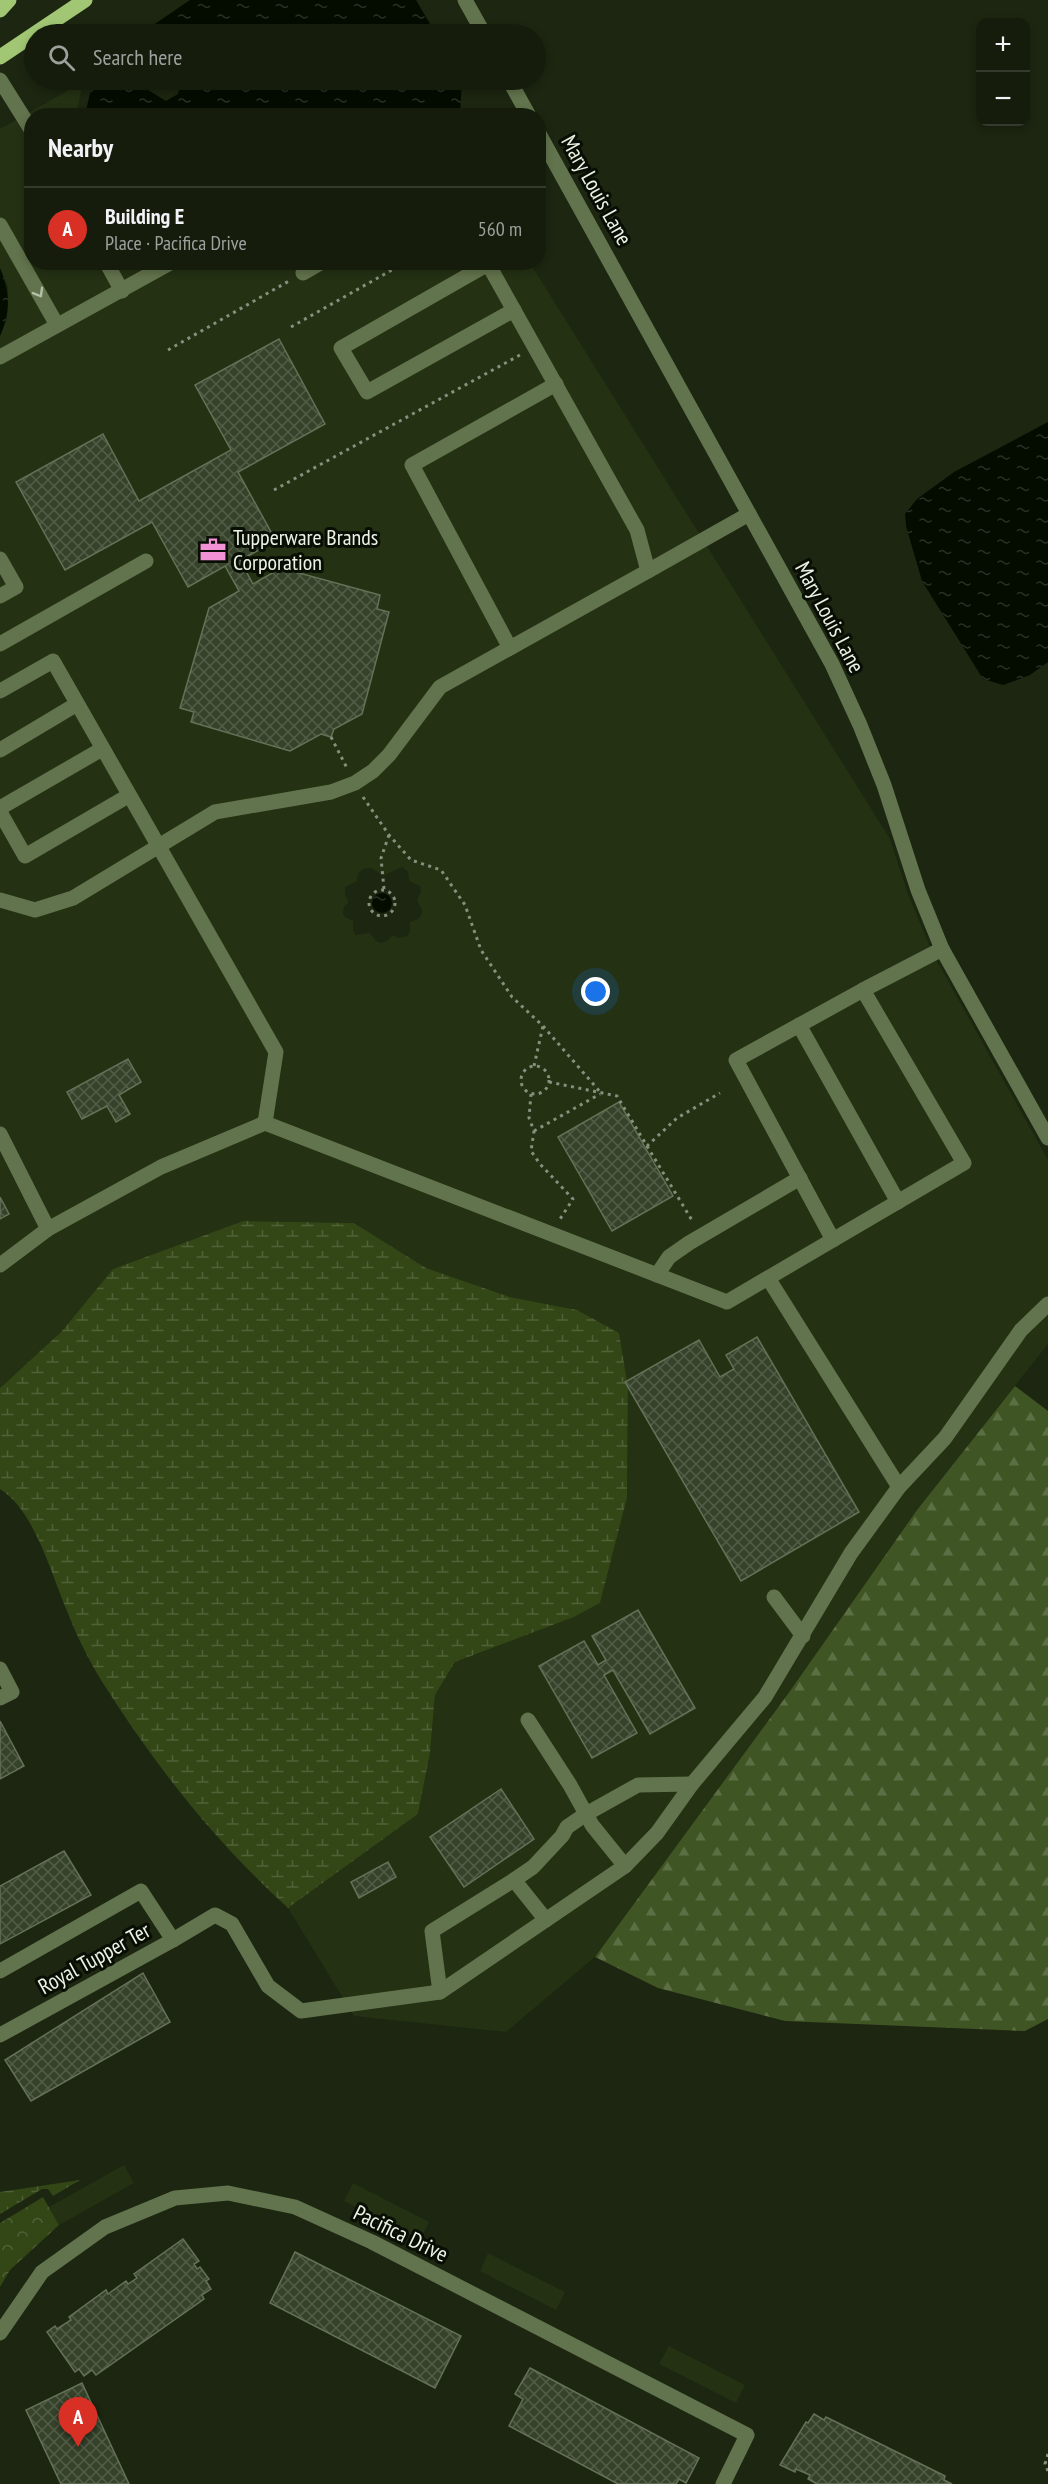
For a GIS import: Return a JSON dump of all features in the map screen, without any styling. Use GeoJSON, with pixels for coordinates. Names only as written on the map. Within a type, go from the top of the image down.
{"type":"FeatureCollection","features":[{"type":"Feature","properties":{"kind":"main road"},"geometry":{"type":"LineString","coordinates":[[0,10],[9,0]]}},
{"type":"Feature","properties":{"kind":"main road"},"geometry":{"type":"LineString","coordinates":[[49,24],[85,0]]}},
{"type":"Feature","properties":{"kind":"main road"},"geometry":{"type":"LineString","coordinates":[[0,57],[24,41]]}},
{"type":"Feature","properties":{"kind":"street"},"geometry":{"type":"LineString","coordinates":[[465,0],[478,24]]}},
{"type":"Feature","properties":{"kind":"street"},"geometry":{"type":"LineString","coordinates":[[0,80],[24,118]]}},
{"type":"Feature","properties":{"kind":"street"},"geometry":{"type":"LineString","coordinates":[[515,90],[525,108]]}},
{"type":"Feature","properties":{"kind":"street","name":"Mary Louis Lane"},"geometry":{"type":"LineString","coordinates":[[546,146],[832,664],[884,785],[918,890],[942,949],[1048,1138]]}},
{"type":"Feature","properties":{"kind":"street"},"geometry":{"type":"LineString","coordinates":[[0,225],[24,267]]}},
{"type":"Feature","properties":{"kind":"street"},"geometry":{"type":"LineString","coordinates":[[26,270],[57,325]]}},
{"type":"Feature","properties":{"kind":"street"},"geometry":{"type":"LineString","coordinates":[[110,270],[122,291]]}},
{"type":"Feature","properties":{"kind":"street"},"geometry":{"type":"LineString","coordinates":[[0,357],[158,270]]}},
{"type":"Feature","properties":{"kind":"street"},"geometry":{"type":"LineString","coordinates":[[303,273],[308,270]]}},
{"type":"Feature","properties":{"kind":"street"},"geometry":{"type":"LineString","coordinates":[[476,270],[341,348],[367,392],[514,310]]}},
{"type":"Feature","properties":{"kind":"street"},"geometry":{"type":"LineString","coordinates":[[492,270],[637,530],[648,571]]}},
{"type":"Feature","properties":{"kind":"street"},"geometry":{"type":"LineString","coordinates":[[510,648],[412,465],[556,384]]}},
{"type":"Feature","properties":{"kind":"street"},"geometry":{"type":"LineString","coordinates":[[0,900],[35,910],[73,898],[215,812],[331,792],[355,783],[373,771],[389,755],[440,687],[749,514]]}},
{"type":"Feature","properties":{"kind":"street"},"geometry":{"type":"LineString","coordinates":[[0,559],[16,587],[0,596]]}},
{"type":"Feature","properties":{"kind":"street"},"geometry":{"type":"LineString","coordinates":[[0,644],[146,561]]}},
{"type":"Feature","properties":{"kind":"street"},"geometry":{"type":"LineString","coordinates":[[0,691],[53,661],[157,847],[276,1052],[265,1123]]}},
{"type":"Feature","properties":{"kind":"street"},"geometry":{"type":"LineString","coordinates":[[0,750],[77,704]]}},
{"type":"Feature","properties":{"kind":"street"},"geometry":{"type":"LineString","coordinates":[[0,808],[102,749]]}},
{"type":"Feature","properties":{"kind":"street"},"geometry":{"type":"LineString","coordinates":[[0,812],[25,856],[128,796]]}},
{"type":"Feature","properties":{"kind":"street"},"geometry":{"type":"LineString","coordinates":[[833,1240],[736,1060],[862,990],[942,949]]}},
{"type":"Feature","properties":{"kind":"street"},"geometry":{"type":"LineString","coordinates":[[0,1265],[48,1229],[161,1167],[265,1123],[727,1302],[964,1163],[862,990]]}},
{"type":"Feature","properties":{"kind":"street"},"geometry":{"type":"LineString","coordinates":[[799,1025],[898,1202]]}},
{"type":"Feature","properties":{"kind":"street"},"geometry":{"type":"LineString","coordinates":[[0,1134],[48,1229]]}},
{"type":"Feature","properties":{"kind":"street"},"geometry":{"type":"LineString","coordinates":[[657,1275],[669,1257],[689,1243],[800,1178]]}},
{"type":"Feature","properties":{"kind":"street"},"geometry":{"type":"LineString","coordinates":[[768,1278],[899,1487]]}},
{"type":"Feature","properties":{"kind":"street"},"geometry":{"type":"LineString","coordinates":[[173,1940],[215,1915],[232,1924],[268,1986],[301,2012],[440,1992],[625,1866],[657,1833],[692,1784],[765,1697],[851,1553],[899,1487],[945,1438],[1021,1330],[1048,1304]]}},
{"type":"Feature","properties":{"kind":"street"},"geometry":{"type":"LineString","coordinates":[[774,1597],[803,1636]]}},
{"type":"Feature","properties":{"kind":"street"},"geometry":{"type":"LineString","coordinates":[[0,1669],[12,1692],[0,1698]]}},
{"type":"Feature","properties":{"kind":"street"},"geometry":{"type":"LineString","coordinates":[[528,1720],[586,1814],[625,1866]]}},
{"type":"Feature","properties":{"kind":"street"},"geometry":{"type":"LineString","coordinates":[[440,1992],[432,1931],[532,1867],[562,1836],[567,1827],[586,1814],[638,1785],[692,1784]]}},
{"type":"Feature","properties":{"kind":"street"},"geometry":{"type":"LineString","coordinates":[[514,1880],[546,1920]]}},
{"type":"Feature","properties":{"kind":"street","name":"Royal Tupper Ter"},"geometry":{"type":"LineString","coordinates":[[0,1971],[141,1891],[173,1940],[0,2035]]}},
{"type":"Feature","properties":{"kind":"street","name":"Pacifica Drive"},"geometry":{"type":"LineString","coordinates":[[0,2332],[42,2272],[105,2227],[175,2198],[228,2193],[238,2195],[295,2207],[372,2241],[747,2434],[723,2484]]}},
{"type":"Feature","properties":{"kind":"path"},"geometry":{"type":"LineString","coordinates":[[291,327],[392,270]]}},
{"type":"Feature","properties":{"kind":"path"},"geometry":{"type":"LineString","coordinates":[[168,350],[303,273]]}},
{"type":"Feature","properties":{"kind":"path"},"geometry":{"type":"LineString","coordinates":[[274,490],[535,347]]}},
{"type":"Feature","properties":{"kind":"path"},"geometry":{"type":"LineString","coordinates":[[331,737],[368,807],[389,835],[411,860],[441,870],[465,905],[482,950],[512,997],[543,1026],[601,1093]]}},
{"type":"Feature","properties":{"kind":"path"},"geometry":{"type":"LineString","coordinates":[[384,889],[381,858],[389,835]]}},
{"type":"Feature","properties":{"kind":"path"},"geometry":{"type":"LineString","coordinates":[[384,889],[392,894],[395,902],[390,914],[381,916],[372,912],[369,901],[372,893],[384,889]]}},
{"type":"Feature","properties":{"kind":"path"},"geometry":{"type":"LineString","coordinates":[[534,1066],[543,1026]]}},
{"type":"Feature","properties":{"kind":"path"},"geometry":{"type":"LineString","coordinates":[[534,1066],[543,1069],[549,1077],[549,1082],[545,1091],[531,1094],[521,1086],[520,1077],[525,1069],[534,1066]]}},
{"type":"Feature","properties":{"kind":"path"},"geometry":{"type":"LineString","coordinates":[[549,1082],[617,1096],[695,1226]]}},
{"type":"Feature","properties":{"kind":"path"},"geometry":{"type":"LineString","coordinates":[[534,1131],[601,1093]]}},
{"type":"Feature","properties":{"kind":"path"},"geometry":{"type":"LineString","coordinates":[[531,1094],[529,1118],[534,1131],[531,1150],[540,1164],[573,1199],[549,1234]]}},
{"type":"Feature","properties":{"kind":"path"},"geometry":{"type":"LineString","coordinates":[[647,1146],[677,1118],[720,1094]]}},
{"type":"Feature","properties":{"kind":"path"},"geometry":{"type":"LineString","coordinates":[[1048,2454],[1045,2464],[1048,2471]]}},
{"type":"Feature","properties":{"kind":"shaded area"},"geometry":{"type":"Polygon","coordinates":[[[69,90],[81,90],[77,108],[37,108],[69,90]]]}},
{"type":"Feature","properties":{"kind":"shaded area"},"geometry":{"type":"Polygon","coordinates":[[[24,115],[24,270],[534,270],[890,839],[908,894],[933,954],[1048,1160],[1048,1344],[917,1510],[790,1691],[595,1957],[506,2032],[354,2016],[288,1908],[418,1814],[430,1753],[435,1695],[455,1662],[574,1617],[600,1603],[627,1498],[628,1388],[577,1310],[510,1297],[426,1268],[354,1223],[243,1221],[113,1269],[62,1331],[0,1388],[0,336],[7,319],[8,287],[0,268],[0,129],[24,115]],[[402,867],[383,876],[371,868],[363,869],[358,874],[357,881],[345,887],[345,895],[349,902],[344,907],[343,913],[345,917],[353,921],[353,931],[356,935],[370,933],[376,941],[381,943],[392,935],[399,938],[407,936],[410,931],[410,922],[418,919],[422,910],[417,901],[421,891],[420,886],[409,881],[408,872],[402,867]]]}},
{"type":"Feature","properties":{"kind":"shaded area"},"geometry":{"type":"Polygon","coordinates":[[[124,2165],[134,2183],[59,2225],[49,2207],[124,2165]]]}},
{"type":"Feature","properties":{"kind":"shaded area"},"geometry":{"type":"Polygon","coordinates":[[[353,2183],[429,2222],[420,2240],[344,2201],[353,2183]]]}},
{"type":"Feature","properties":{"kind":"shaded area"},"geometry":{"type":"Polygon","coordinates":[[[488,2253],[565,2292],[556,2310],[480,2271],[488,2253]]]}},
{"type":"Feature","properties":{"kind":"shaded area"},"geometry":{"type":"Polygon","coordinates":[[[669,2346],[745,2385],[736,2403],[659,2364],[669,2346]]]}},
{"type":"Feature","properties":{"kind":"green space"},"geometry":{"type":"Polygon","coordinates":[[[243,1221],[354,1223],[426,1268],[510,1297],[577,1310],[619,1333],[628,1388],[627,1498],[600,1603],[574,1617],[455,1662],[435,1695],[430,1753],[418,1814],[288,1908],[210,1829],[121,1711],[101,1680],[74,1629],[41,1544],[23,1512],[0,1489],[0,1388],[62,1331],[113,1269],[243,1221]]]}},
{"type":"Feature","properties":{"kind":"green space"},"geometry":{"type":"Polygon","coordinates":[[[1015,1386],[1048,1411],[1048,2019],[1025,2031],[785,2021],[658,1988],[595,1957],[790,1691],[917,1510],[1015,1386]]]}},
{"type":"Feature","properties":{"kind":"green space"},"geometry":{"type":"Polygon","coordinates":[[[80,2180],[53,2196],[48,2189],[42,2189],[0,2214],[0,2192],[80,2180]]]}},
{"type":"Feature","properties":{"kind":"green space"},"geometry":{"type":"Polygon","coordinates":[[[43,2197],[59,2225],[10,2270],[0,2287],[0,2223],[43,2197]]]}},
{"type":"Feature","properties":{"kind":"water"},"geometry":{"type":"Polygon","coordinates":[[[190,0],[416,0],[430,24],[155,24],[190,0]]]}},
{"type":"Feature","properties":{"kind":"water"},"geometry":{"type":"Polygon","coordinates":[[[91,90],[148,90],[166,101],[178,94],[179,90],[461,90],[460,108],[87,108],[91,90]]]}},
{"type":"Feature","properties":{"kind":"water"},"geometry":{"type":"Polygon","coordinates":[[[0,268],[6,285],[8,302],[0,336],[0,268]]]}},
{"type":"Feature","properties":{"kind":"water"},"geometry":{"type":"Polygon","coordinates":[[[1048,422],[1048,662],[1030,675],[1003,685],[983,679],[922,581],[906,526],[905,514],[917,499],[954,472],[1048,422]]]}},
{"type":"Feature","properties":{"kind":"water"},"geometry":{"type":"Polygon","coordinates":[[[382,893],[389,896],[392,903],[389,910],[382,913],[375,910],[372,903],[375,896],[382,893]]]}},
{"type":"Feature","properties":{"kind":"building","name":"Tupperware Brands Corporation"},"geometry":{"type":"Polygon","coordinates":[[[279,339],[325,424],[238,472],[276,541],[240,560],[253,584],[281,568],[380,595],[377,609],[389,612],[362,714],[334,729],[331,737],[321,734],[290,751],[191,722],[194,712],[180,708],[209,608],[239,591],[225,566],[188,587],[152,522],[65,570],[16,482],[103,434],[139,501],[231,450],[195,385],[279,339]]]}},
{"type":"Feature","properties":{"kind":"building"},"geometry":{"type":"Polygon","coordinates":[[[128,1059],[141,1082],[119,1095],[130,1114],[116,1122],[107,1106],[82,1119],[67,1092],[128,1059]]]}},
{"type":"Feature","properties":{"kind":"building"},"geometry":{"type":"Polygon","coordinates":[[[619,1102],[673,1196],[612,1231],[558,1137],[619,1102]]]}},
{"type":"Feature","properties":{"kind":"building"},"geometry":{"type":"Polygon","coordinates":[[[0,1197],[9,1214],[0,1219],[0,1197]]]}},
{"type":"Feature","properties":{"kind":"building"},"geometry":{"type":"Polygon","coordinates":[[[757,1337],[859,1512],[741,1581],[625,1382],[699,1340],[720,1377],[734,1369],[726,1355],[757,1337]]]}},
{"type":"Feature","properties":{"kind":"building"},"geometry":{"type":"Polygon","coordinates":[[[638,1610],[695,1708],[650,1734],[613,1670],[604,1675],[637,1733],[592,1758],[539,1666],[584,1641],[598,1665],[606,1660],[592,1636],[638,1610]]]}},
{"type":"Feature","properties":{"kind":"building"},"geometry":{"type":"Polygon","coordinates":[[[0,1721],[24,1766],[0,1779],[0,1721]]]}},
{"type":"Feature","properties":{"kind":"building"},"geometry":{"type":"Polygon","coordinates":[[[501,1789],[534,1839],[464,1887],[430,1837],[501,1789]]]}},
{"type":"Feature","properties":{"kind":"building"},"geometry":{"type":"Polygon","coordinates":[[[64,1851],[91,1895],[0,1944],[0,1886],[64,1851]]]}},
{"type":"Feature","properties":{"kind":"building"},"geometry":{"type":"Polygon","coordinates":[[[388,1862],[396,1877],[359,1898],[351,1882],[388,1862]]]}},
{"type":"Feature","properties":{"kind":"building"},"geometry":{"type":"Polygon","coordinates":[[[143,1973],[170,2022],[31,2101],[5,2060],[143,1973]]]}},
{"type":"Feature","properties":{"kind":"building"},"geometry":{"type":"Polygon","coordinates":[[[183,2239],[199,2261],[194,2264],[197,2269],[200,2267],[209,2279],[206,2281],[211,2289],[202,2295],[204,2299],[96,2375],[92,2370],[84,2376],[79,2369],[75,2372],[47,2332],[71,2320],[69,2317],[106,2290],[108,2294],[126,2281],[128,2284],[137,2278],[134,2274],[183,2239]]]}},
{"type":"Feature","properties":{"kind":"building"},"geometry":{"type":"Polygon","coordinates":[[[295,2252],[461,2336],[435,2388],[270,2303],[295,2252]]]}},
{"type":"Feature","properties":{"kind":"building"},"geometry":{"type":"Polygon","coordinates":[[[530,2368],[699,2458],[686,2483],[679,2479],[676,2484],[618,2484],[509,2426],[523,2399],[515,2394],[530,2368]]]}},
{"type":"Feature","properties":{"kind":"building"},"geometry":{"type":"Polygon","coordinates":[[[82,2383],[129,2484],[61,2484],[26,2410],[82,2383]]]}},
{"type":"Feature","properties":{"kind":"building"},"geometry":{"type":"Polygon","coordinates":[[[814,2414],[824,2420],[826,2417],[945,2476],[944,2480],[952,2484],[817,2484],[808,2479],[810,2475],[796,2469],[795,2472],[780,2465],[806,2422],[808,2423],[814,2414]]]}},
{"type":"Feature","properties":{"kind":"place","name":"Tupperware Brands Corporation"},"geometry":{"type":"Point","coordinates":[213,550]}},
{"type":"Feature","properties":{"kind":"place","name":"Building E"},"geometry":{"type":"Point","coordinates":[78,2447]}}]}
